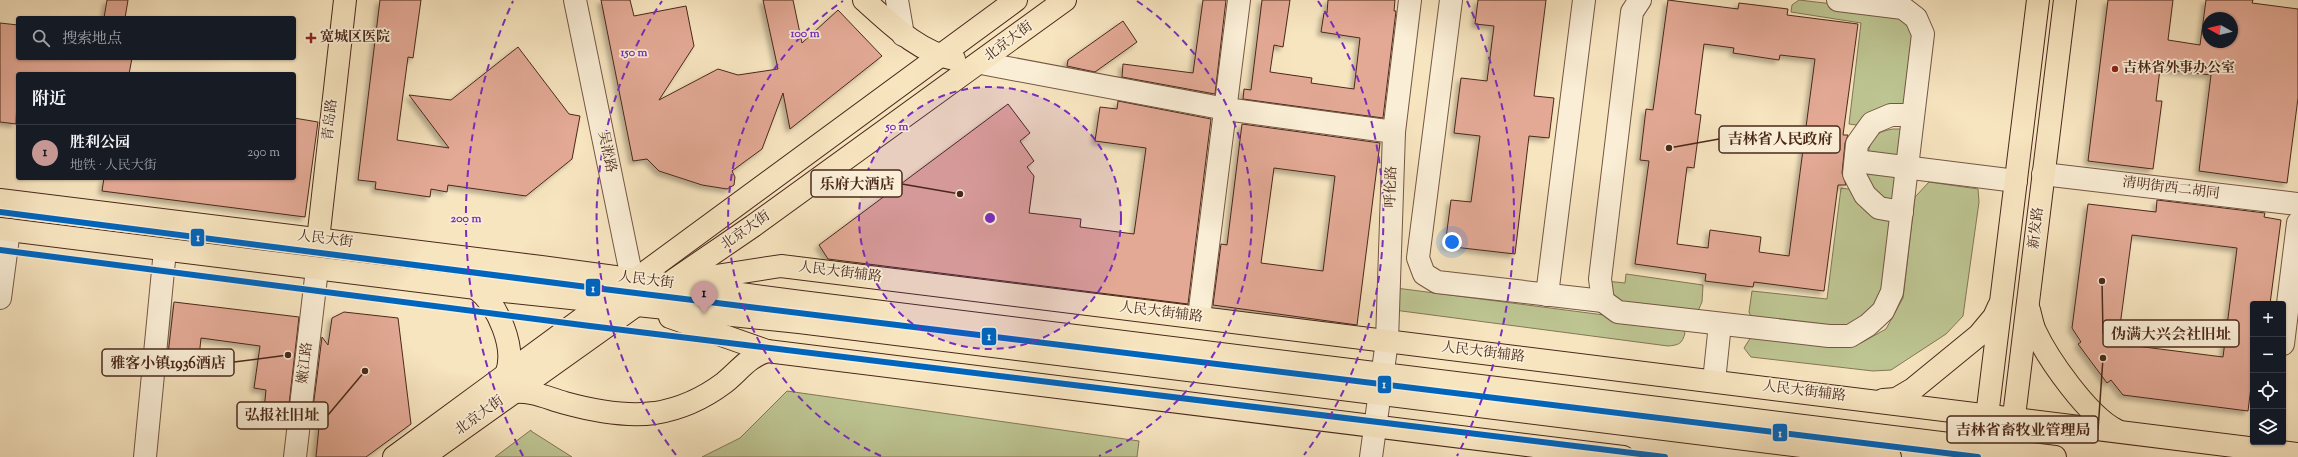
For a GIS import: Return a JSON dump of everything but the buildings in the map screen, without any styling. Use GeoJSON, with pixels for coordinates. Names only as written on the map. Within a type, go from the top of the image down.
{"type":"FeatureCollection","features":[{"type":"Feature","properties":{"kind":"main road","name":"青岛路"},"geometry":{"type":"LineString","coordinates":[[318,240],[345,0]]}},
{"type":"Feature","properties":{"kind":"main road"},"geometry":{"type":"LineString","coordinates":[[864,0],[903,35],[941,56],[981,63]]}},
{"type":"Feature","properties":{"kind":"main road","name":"北京大街"},"geometry":{"type":"LineString","coordinates":[[423,457],[604,302],[941,56],[994,8],[1016,0]]}},
{"type":"Feature","properties":{"kind":"main road","name":"北京大街"},"geometry":{"type":"LineString","coordinates":[[394,457],[509,383],[637,305],[668,284],[753,226],[981,63],[1065,0]]}},
{"type":"Feature","properties":{"kind":"main road","name":"新发路"},"geometry":{"type":"LineString","coordinates":[[1983,453],[2038,0]]}},
{"type":"Feature","properties":{"kind":"main road","name":"新发路"},"geometry":{"type":"LineString","coordinates":[[2009,454],[2065,0]]}},
{"type":"Feature","properties":{"kind":"main road","name":"人民大街"},"geometry":{"type":"LineString","coordinates":[[0,200],[809,303],[1890,457]]}},
{"type":"Feature","properties":{"kind":"main road","name":"人民大街"},"geometry":{"type":"LineString","coordinates":[[4,230],[476,288],[1381,384],[1983,453],[2055,457]]}},
{"type":"Feature","properties":{"kind":"main road","name":"人民大街辅路"},"geometry":{"type":"LineString","coordinates":[[668,284],[781,266],[2120,432],[2270,446],[2298,454]]}},
{"type":"Feature","properties":{"kind":"main road"},"geometry":{"type":"LineString","coordinates":[[476,288],[486,296],[500,317],[509,353],[509,383],[530,392],[578,407],[616,414],[655,413],[674,409],[709,393],[725,382],[750,358],[768,352]]}},
{"type":"Feature","properties":{"kind":"main road"},"geometry":{"type":"LineString","coordinates":[[1876,401],[1896,399],[1913,389],[1973,340],[1994,317],[2002,299]]}},
{"type":"Feature","properties":{"kind":"main road"},"geometry":{"type":"LineString","coordinates":[[2027,304],[2034,329],[2046,353],[2092,414],[2105,425],[2120,432]]}},
{"type":"Feature","properties":{"kind":"main road"},"geometry":{"type":"LineString","coordinates":[[637,305],[768,352],[1622,457]]}},
{"type":"Feature","properties":{"kind":"street","name":"吴淞路"},"geometry":{"type":"LineString","coordinates":[[575,0],[637,305]]}},
{"type":"Feature","properties":{"kind":"street"},"geometry":{"type":"LineString","coordinates":[[897,0],[903,35]]}},
{"type":"Feature","properties":{"kind":"street"},"geometry":{"type":"LineString","coordinates":[[1199,317],[1239,0]]}},
{"type":"Feature","properties":{"kind":"street","name":"呼伦路"},"geometry":{"type":"LineString","coordinates":[[1372,457],[1387,341],[1394,132],[1410,0]]}},
{"type":"Feature","properties":{"kind":"street"},"geometry":{"type":"LineString","coordinates":[[1451,0],[1418,258],[1424,274],[1437,282],[1603,301],[1618,312],[1828,336],[1850,336],[1868,325],[1883,311],[1892,292],[1923,34],[1916,18],[1903,8],[1838,0]]}},
{"type":"Feature","properties":{"kind":"street"},"geometry":{"type":"LineString","coordinates":[[1547,294],[1584,0]]}},
{"type":"Feature","properties":{"kind":"street"},"geometry":{"type":"LineString","coordinates":[[1603,301],[1600,279],[1632,12],[1640,0]]}},
{"type":"Feature","properties":{"kind":"street"},"geometry":{"type":"LineString","coordinates":[[981,63],[1226,109],[1394,132]]}},
{"type":"Feature","properties":{"kind":"street"},"geometry":{"type":"LineString","coordinates":[[1902,212],[1880,208],[1865,195],[1854,174],[1857,144],[1872,124],[1891,115],[1913,115]]}},
{"type":"Feature","properties":{"kind":"street"},"geometry":{"type":"LineString","coordinates":[[1856,161],[2016,181]]}},
{"type":"Feature","properties":{"kind":"street","name":"清明街西二胡同"},"geometry":{"type":"LineString","coordinates":[[2043,174],[2298,204]]}},
{"type":"Feature","properties":{"kind":"street"},"geometry":{"type":"LineString","coordinates":[[2289,332],[2298,223]]}},
{"type":"Feature","properties":{"kind":"street"},"geometry":{"type":"LineString","coordinates":[[0,298],[4,230]]}},
{"type":"Feature","properties":{"kind":"street"},"geometry":{"type":"LineString","coordinates":[[145,457],[165,250]]}},
{"type":"Feature","properties":{"kind":"street","name":"嫩江路"},"geometry":{"type":"LineString","coordinates":[[295,457],[317,269]]}},
{"type":"Feature","properties":{"kind":"street"},"geometry":{"type":"LineString","coordinates":[[1714,381],[1720,324]]}},
{"type":"Feature","properties":{"kind":"green space"},"geometry":{"type":"Polygon","coordinates":[[[1799,0],[1901,12],[1916,29],[1907,105],[1864,126],[1849,124],[1861,23],[1791,12],[1792,5],[1799,0]]]}},
{"type":"Feature","properties":{"kind":"green space"},"geometry":{"type":"Polygon","coordinates":[[[1893,129],[1901,129],[1900,153],[1896,157],[1868,154],[1875,136],[1893,129]]]}},
{"type":"Feature","properties":{"kind":"green space"},"geometry":{"type":"Polygon","coordinates":[[[1866,171],[1894,174],[1897,178],[1893,202],[1886,201],[1865,183],[1866,171]]]}},
{"type":"Feature","properties":{"kind":"green space"},"geometry":{"type":"Polygon","coordinates":[[[1929,182],[1978,189],[1979,202],[1963,316],[1946,334],[1891,370],[1873,371],[1751,357],[1744,348],[1751,337],[1837,345],[1861,343],[1886,329],[1903,298],[1915,197],[1929,182]]]}},
{"type":"Feature","properties":{"kind":"green space"},"geometry":{"type":"Polygon","coordinates":[[[1841,188],[1855,190],[1893,216],[1885,285],[1877,305],[1848,329],[1752,319],[1749,312],[1752,291],[1827,299],[1841,188]]]}},
{"type":"Feature","properties":{"kind":"green space"},"geometry":{"type":"Polygon","coordinates":[[[1626,274],[1703,285],[1702,302],[1697,313],[1622,308],[1607,297],[1606,281],[1625,283],[1626,274]]]}},
{"type":"Feature","properties":{"kind":"green space"},"geometry":{"type":"Polygon","coordinates":[[[1396,288],[1681,325],[1685,333],[1683,340],[1680,343],[1668,346],[1394,310],[1396,288]]]}},
{"type":"Feature","properties":{"kind":"green space"},"geometry":{"type":"Polygon","coordinates":[[[787,391],[1139,441],[1137,457],[702,457],[740,438],[787,391]]]}},
{"type":"Feature","properties":{"kind":"green space"},"geometry":{"type":"Polygon","coordinates":[[[531,431],[572,457],[495,457],[531,431]]]}},
{"type":"Feature","properties":{"kind":"transit line","name":"1"},"geometry":{"type":"LineString","coordinates":[[0,212],[595,288],[1978,457]]}},
{"type":"Feature","properties":{"kind":"transit line","name":"1"},"geometry":{"type":"LineString","coordinates":[[0,250],[590,326],[1665,457]]}},
{"type":"Feature","properties":{"kind":"place","name":"宽城区医院"},"geometry":{"type":"Point","coordinates":[311,38]}},
{"type":"Feature","properties":{"kind":"place","name":"吉林省外事办公室"},"geometry":{"type":"Point","coordinates":[2115,69]}},
{"type":"Feature","properties":{"kind":"place","name":"吉林省人民政府"},"geometry":{"type":"Point","coordinates":[1669,148]}},
{"type":"Feature","properties":{"kind":"place","name":"乐府大酒店"},"geometry":{"type":"Point","coordinates":[960,194]}},
{"type":"Feature","properties":{"kind":"place","name":"伪满大兴会社旧址"},"geometry":{"type":"Point","coordinates":[2102,281]}},
{"type":"Feature","properties":{"kind":"place","name":"胜利公园"},"geometry":{"type":"Point","coordinates":[704,314]}},
{"type":"Feature","properties":{"kind":"place","name":"雅客小镇1936酒店"},"geometry":{"type":"Point","coordinates":[288,355]}},
{"type":"Feature","properties":{"kind":"place","name":"吉林省畜牧业管理局"},"geometry":{"type":"Point","coordinates":[2103,358]}},
{"type":"Feature","properties":{"kind":"place","name":"弘报社旧址"},"geometry":{"type":"Point","coordinates":[365,371]}}]}
